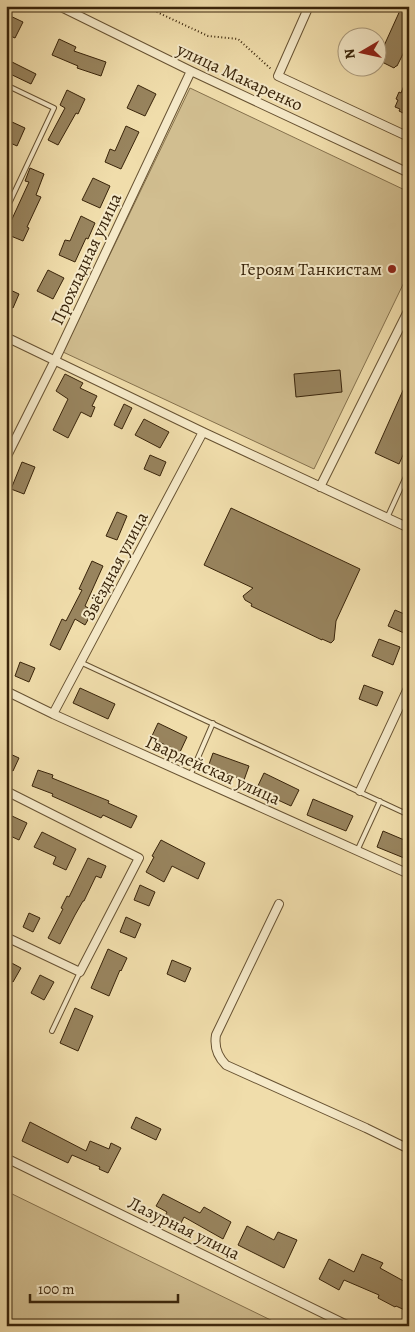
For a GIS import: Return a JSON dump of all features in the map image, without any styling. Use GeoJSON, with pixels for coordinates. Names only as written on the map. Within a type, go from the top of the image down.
{"type":"FeatureCollection","features":[{"type":"Feature","properties":{"kind":"street","name":"улица Макаренко"},"geometry":{"type":"LineString","coordinates":[[59,6],[191,71],[409,173]]}},
{"type":"Feature","properties":{"kind":"street"},"geometry":{"type":"LineString","coordinates":[[309,6],[278,76],[409,137]]}},
{"type":"Feature","properties":{"kind":"street","name":"Прохладная улица"},"geometry":{"type":"LineString","coordinates":[[6,458],[55,360],[191,71]]}},
{"type":"Feature","properties":{"kind":"street"},"geometry":{"type":"LineString","coordinates":[[320,487],[409,309]]}},
{"type":"Feature","properties":{"kind":"street"},"geometry":{"type":"LineString","coordinates":[[6,337],[409,528]]}},
{"type":"Feature","properties":{"kind":"street","name":"Звёздная улица"},"geometry":{"type":"LineString","coordinates":[[53,714],[203,432]]}},
{"type":"Feature","properties":{"kind":"street"},"geometry":{"type":"LineString","coordinates":[[360,792],[409,686]]}},
{"type":"Feature","properties":{"kind":"street","name":"Гвардейская улица"},"geometry":{"type":"LineString","coordinates":[[6,691],[53,714],[409,874]]}},
{"type":"Feature","properties":{"kind":"street"},"geometry":{"type":"LineString","coordinates":[[6,791],[139,858],[80,972],[6,937]]}},
{"type":"Feature","properties":{"kind":"street"},"geometry":{"type":"LineString","coordinates":[[278,904],[216,1035],[214,1042],[219,1058],[226,1065],[409,1149]]}},
{"type":"Feature","properties":{"kind":"street","name":"Лазурная улица"},"geometry":{"type":"LineString","coordinates":[[6,1158],[349,1326]]}},
{"type":"Feature","properties":{"kind":"lane"},"geometry":{"type":"LineString","coordinates":[[6,85],[54,108],[6,210]]}},
{"type":"Feature","properties":{"kind":"lane"},"geometry":{"type":"LineString","coordinates":[[387,518],[409,470]]}},
{"type":"Feature","properties":{"kind":"lane"},"geometry":{"type":"LineString","coordinates":[[80,662],[409,815]]}},
{"type":"Feature","properties":{"kind":"lane"},"geometry":{"type":"LineString","coordinates":[[190,776],[213,724]]}},
{"type":"Feature","properties":{"kind":"lane"},"geometry":{"type":"LineString","coordinates":[[357,851],[380,801]]}},
{"type":"Feature","properties":{"kind":"lane"},"geometry":{"type":"LineString","coordinates":[[52,1031],[80,972]]}},
{"type":"Feature","properties":{"kind":"path"},"geometry":{"type":"LineString","coordinates":[[144,6],[208,36],[238,39],[278,76]]}},
{"type":"Feature","properties":{"kind":"shaded area"},"geometry":{"type":"Polygon","coordinates":[[[190,88],[409,192],[409,272],[314,469],[63,352],[190,88]]]}},
{"type":"Feature","properties":{"kind":"shaded area"},"geometry":{"type":"Polygon","coordinates":[[[6,1191],[283,1326],[6,1326],[6,1191]]]}},
{"type":"Feature","properties":{"kind":"building"},"geometry":{"type":"Polygon","coordinates":[[[402,6],[409,6],[409,42],[397,66],[394,68],[388,65],[388,37],[402,6]]]}},
{"type":"Feature","properties":{"kind":"building"},"geometry":{"type":"Polygon","coordinates":[[[6,14],[23,22],[15,38],[6,34],[6,14]]]}},
{"type":"Feature","properties":{"kind":"building"},"geometry":{"type":"Polygon","coordinates":[[[59,39],[76,47],[74,51],[106,62],[101,76],[77,68],[78,66],[52,55],[59,39]]]}},
{"type":"Feature","properties":{"kind":"building"},"geometry":{"type":"Polygon","coordinates":[[[6,59],[36,74],[31,84],[6,72],[6,59]]]}},
{"type":"Feature","properties":{"kind":"building"},"geometry":{"type":"Polygon","coordinates":[[[407,78],[409,79],[409,116],[395,107],[398,100],[396,99],[399,92],[401,93],[407,78]]]}},
{"type":"Feature","properties":{"kind":"building"},"geometry":{"type":"Polygon","coordinates":[[[138,85],[156,94],[145,116],[127,108],[138,85]]]}},
{"type":"Feature","properties":{"kind":"building"},"geometry":{"type":"Polygon","coordinates":[[[67,90],[85,99],[78,114],[76,113],[58,145],[48,140],[65,108],[60,105],[67,90]]]}},
{"type":"Feature","properties":{"kind":"building"},"geometry":{"type":"Polygon","coordinates":[[[12,122],[25,128],[17,146],[6,141],[6,134],[12,122]]]}},
{"type":"Feature","properties":{"kind":"building"},"geometry":{"type":"Polygon","coordinates":[[[126,126],[139,132],[121,169],[105,162],[110,149],[115,151],[126,126]]]}},
{"type":"Feature","properties":{"kind":"building"},"geometry":{"type":"Polygon","coordinates":[[[30,168],[44,174],[36,195],[41,197],[27,227],[29,228],[23,241],[6,234],[6,232],[29,182],[25,181],[30,168]]]}},
{"type":"Feature","properties":{"kind":"building"},"geometry":{"type":"Polygon","coordinates":[[[93,178],[110,186],[100,208],[82,200],[93,178]]]}},
{"type":"Feature","properties":{"kind":"building"},"geometry":{"type":"Polygon","coordinates":[[[81,216],[95,223],[75,262],[59,255],[65,240],[70,241],[81,216]]]}},
{"type":"Feature","properties":{"kind":"building"},"geometry":{"type":"Polygon","coordinates":[[[48,270],[64,278],[53,299],[37,291],[48,270]]]}},
{"type":"Feature","properties":{"kind":"building"},"geometry":{"type":"Polygon","coordinates":[[[6,288],[19,294],[13,308],[6,305],[6,288]]]}},
{"type":"Feature","properties":{"kind":"building"},"geometry":{"type":"Polygon","coordinates":[[[340,370],[342,392],[296,397],[294,374],[340,370]]]}},
{"type":"Feature","properties":{"kind":"building"},"geometry":{"type":"Polygon","coordinates":[[[65,374],[83,383],[80,388],[97,396],[92,406],[95,407],[91,417],[81,412],[68,438],[53,430],[68,399],[56,391],[65,374]]]}},
{"type":"Feature","properties":{"kind":"building"},"geometry":{"type":"Polygon","coordinates":[[[409,377],[409,442],[399,464],[375,453],[409,377]]]}},
{"type":"Feature","properties":{"kind":"building"},"geometry":{"type":"Polygon","coordinates":[[[124,404],[132,408],[122,429],[114,425],[124,404]]]}},
{"type":"Feature","properties":{"kind":"building"},"geometry":{"type":"Polygon","coordinates":[[[144,419],[169,432],[160,448],[135,435],[144,419]]]}},
{"type":"Feature","properties":{"kind":"building"},"geometry":{"type":"Polygon","coordinates":[[[150,455],[166,462],[160,476],[144,469],[150,455]]]}},
{"type":"Feature","properties":{"kind":"building"},"geometry":{"type":"Polygon","coordinates":[[[22,462],[35,467],[24,494],[11,489],[22,462]]]}},
{"type":"Feature","properties":{"kind":"building"},"geometry":{"type":"Polygon","coordinates":[[[231,508],[360,569],[336,621],[334,640],[331,643],[251,606],[252,604],[245,600],[243,596],[253,588],[204,565],[231,508]]]}},
{"type":"Feature","properties":{"kind":"building"},"geometry":{"type":"Polygon","coordinates":[[[117,512],[127,516],[117,540],[106,536],[117,512]]]}},
{"type":"Feature","properties":{"kind":"building"},"geometry":{"type":"Polygon","coordinates":[[[92,561],[103,566],[85,606],[93,611],[85,625],[75,619],[60,650],[50,645],[62,619],[66,621],[82,590],[79,589],[92,561]]]}},
{"type":"Feature","properties":{"kind":"building"},"geometry":{"type":"Polygon","coordinates":[[[395,610],[409,616],[409,622],[404,633],[388,626],[395,610]]]}},
{"type":"Feature","properties":{"kind":"building"},"geometry":{"type":"Polygon","coordinates":[[[379,639],[400,647],[393,665],[372,656],[379,639]]]}},
{"type":"Feature","properties":{"kind":"building"},"geometry":{"type":"Polygon","coordinates":[[[20,662],[35,668],[29,682],[15,676],[20,662]]]}},
{"type":"Feature","properties":{"kind":"building"},"geometry":{"type":"Polygon","coordinates":[[[364,685],[383,692],[377,706],[359,699],[364,685]]]}},
{"type":"Feature","properties":{"kind":"building"},"geometry":{"type":"Polygon","coordinates":[[[80,688],[115,704],[108,719],[73,703],[80,688]]]}},
{"type":"Feature","properties":{"kind":"building"},"geometry":{"type":"Polygon","coordinates":[[[158,723],[187,737],[180,752],[151,738],[158,723]]]}},
{"type":"Feature","properties":{"kind":"building"},"geometry":{"type":"Polygon","coordinates":[[[8,753],[19,758],[13,771],[6,768],[8,753]]]}},
{"type":"Feature","properties":{"kind":"building"},"geometry":{"type":"Polygon","coordinates":[[[213,753],[249,766],[244,780],[208,767],[213,753]]]}},
{"type":"Feature","properties":{"kind":"building"},"geometry":{"type":"Polygon","coordinates":[[[38,770],[53,775],[52,778],[109,801],[108,803],[137,816],[131,828],[103,815],[101,818],[52,796],[53,794],[32,786],[38,770]]]}},
{"type":"Feature","properties":{"kind":"building"},"geometry":{"type":"Polygon","coordinates":[[[264,773],[299,790],[291,806],[256,790],[264,773]]]}},
{"type":"Feature","properties":{"kind":"building"},"geometry":{"type":"Polygon","coordinates":[[[313,799],[353,816],[346,831],[307,815],[313,799]]]}},
{"type":"Feature","properties":{"kind":"building"},"geometry":{"type":"Polygon","coordinates":[[[12,816],[27,823],[19,840],[6,834],[6,829],[12,816]]]}},
{"type":"Feature","properties":{"kind":"building"},"geometry":{"type":"Polygon","coordinates":[[[383,831],[409,842],[409,860],[377,847],[383,831]]]}},
{"type":"Feature","properties":{"kind":"building"},"geometry":{"type":"Polygon","coordinates":[[[42,832],[76,849],[66,870],[53,864],[56,857],[34,847],[42,832]]]}},
{"type":"Feature","properties":{"kind":"building"},"geometry":{"type":"Polygon","coordinates":[[[161,840],[205,863],[198,879],[172,866],[164,882],[146,872],[161,840]]]}},
{"type":"Feature","properties":{"kind":"building"},"geometry":{"type":"Polygon","coordinates":[[[88,858],[106,866],[101,878],[96,876],[60,944],[48,938],[63,909],[61,908],[67,896],[69,897],[88,858]]]}},
{"type":"Feature","properties":{"kind":"building"},"geometry":{"type":"Polygon","coordinates":[[[140,885],[155,892],[149,906],[134,900],[140,885]]]}},
{"type":"Feature","properties":{"kind":"building"},"geometry":{"type":"Polygon","coordinates":[[[29,913],[40,918],[33,932],[23,927],[29,913]]]}},
{"type":"Feature","properties":{"kind":"building"},"geometry":{"type":"Polygon","coordinates":[[[126,917],[141,924],[135,938],[120,932],[126,917]]]}},
{"type":"Feature","properties":{"kind":"building"},"geometry":{"type":"Polygon","coordinates":[[[108,949],[127,958],[109,996],[91,988],[108,949]]]}},
{"type":"Feature","properties":{"kind":"building"},"geometry":{"type":"Polygon","coordinates":[[[6,960],[21,968],[13,982],[6,978],[6,960]]]}},
{"type":"Feature","properties":{"kind":"building"},"geometry":{"type":"Polygon","coordinates":[[[172,960],[191,968],[185,982],[167,974],[172,960]]]}},
{"type":"Feature","properties":{"kind":"building"},"geometry":{"type":"Polygon","coordinates":[[[40,975],[54,982],[44,1000],[31,993],[40,975]]]}},
{"type":"Feature","properties":{"kind":"building"},"geometry":{"type":"Polygon","coordinates":[[[75,1008],[93,1016],[78,1051],[60,1043],[75,1008]]]}},
{"type":"Feature","properties":{"kind":"building"},"geometry":{"type":"Polygon","coordinates":[[[136,1117],[161,1129],[156,1140],[131,1128],[136,1117]]]}},
{"type":"Feature","properties":{"kind":"building"},"geometry":{"type":"Polygon","coordinates":[[[30,1122],[86,1151],[90,1141],[109,1149],[111,1143],[121,1148],[108,1173],[99,1169],[100,1167],[72,1155],[68,1163],[22,1141],[30,1122]]]}},
{"type":"Feature","properties":{"kind":"building"},"geometry":{"type":"Polygon","coordinates":[[[163,1194],[200,1213],[204,1207],[231,1222],[223,1239],[184,1217],[181,1223],[165,1216],[167,1212],[156,1206],[163,1194]]]}},
{"type":"Feature","properties":{"kind":"building"},"geometry":{"type":"Polygon","coordinates":[[[247,1226],[274,1240],[278,1232],[297,1240],[284,1268],[238,1245],[247,1226]]]}},
{"type":"Feature","properties":{"kind":"building"},"geometry":{"type":"Polygon","coordinates":[[[362,1254],[383,1263],[380,1268],[409,1284],[409,1312],[378,1298],[379,1295],[344,1280],[339,1290],[319,1279],[329,1259],[354,1272],[362,1254]]]}},
{"type":"Feature","properties":{"kind":"place","name":"Героям Танкистам"},"geometry":{"type":"Point","coordinates":[392,269]}}]}
